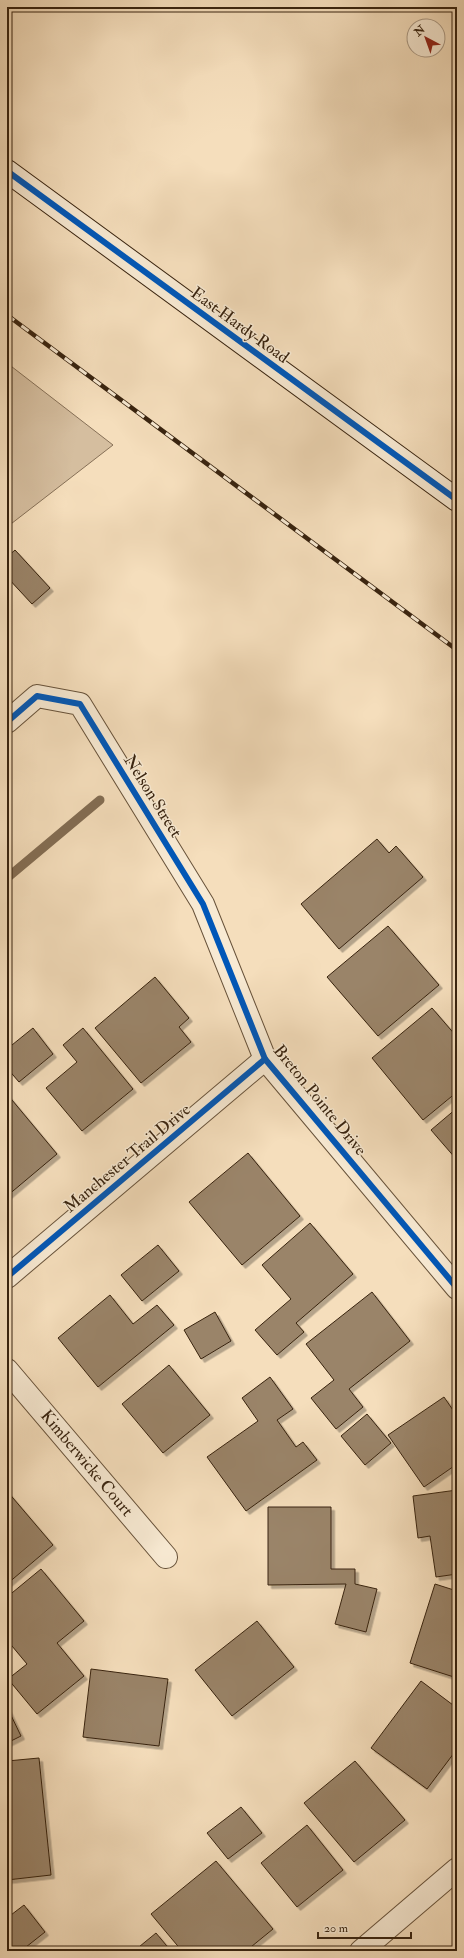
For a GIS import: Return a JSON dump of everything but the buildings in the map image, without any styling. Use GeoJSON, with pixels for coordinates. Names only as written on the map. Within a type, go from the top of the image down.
{"type":"FeatureCollection","features":[{"type":"Feature","properties":{"kind":"street","name":"East Hardy Road"},"geometry":{"type":"LineString","coordinates":[[7,171],[457,500]]}},
{"type":"Feature","properties":{"kind":"street","name":"Nelson Street"},"geometry":{"type":"LineString","coordinates":[[7,722],[37,696],[80,704],[203,904]]}},
{"type":"Feature","properties":{"kind":"street","name":"Breton Pointe Drive"},"geometry":{"type":"LineString","coordinates":[[203,904],[265,1059],[457,1288]]}},
{"type":"Feature","properties":{"kind":"street","name":"Manchester Trail Drive"},"geometry":{"type":"LineString","coordinates":[[7,1277],[265,1059]]}},
{"type":"Feature","properties":{"kind":"street","name":"Kimberwicke Court"},"geometry":{"type":"LineString","coordinates":[[7,1370],[166,1557]]}},
{"type":"Feature","properties":{"kind":"street"},"geometry":{"type":"LineString","coordinates":[[360,1951],[457,1869]]}},
{"type":"Feature","properties":{"kind":"shaded area"},"geometry":{"type":"Polygon","coordinates":[[[7,363],[113,445],[7,527],[7,363]]]}},
{"type":"Feature","properties":{"kind":"waterway"},"geometry":{"type":"LineString","coordinates":[[7,878],[100,800]]}},
{"type":"Feature","properties":{"kind":"railway"},"geometry":{"type":"LineString","coordinates":[[7,315],[457,650]]}},
{"type":"Feature","properties":{"kind":"cycle path"},"geometry":{"type":"LineString","coordinates":[[7,171],[457,500]]}},
{"type":"Feature","properties":{"kind":"cycle path"},"geometry":{"type":"LineString","coordinates":[[7,722],[37,696],[80,704],[203,904],[265,1059],[457,1288]]}},
{"type":"Feature","properties":{"kind":"cycle path"},"geometry":{"type":"LineString","coordinates":[[7,1277],[265,1059]]}}]}
